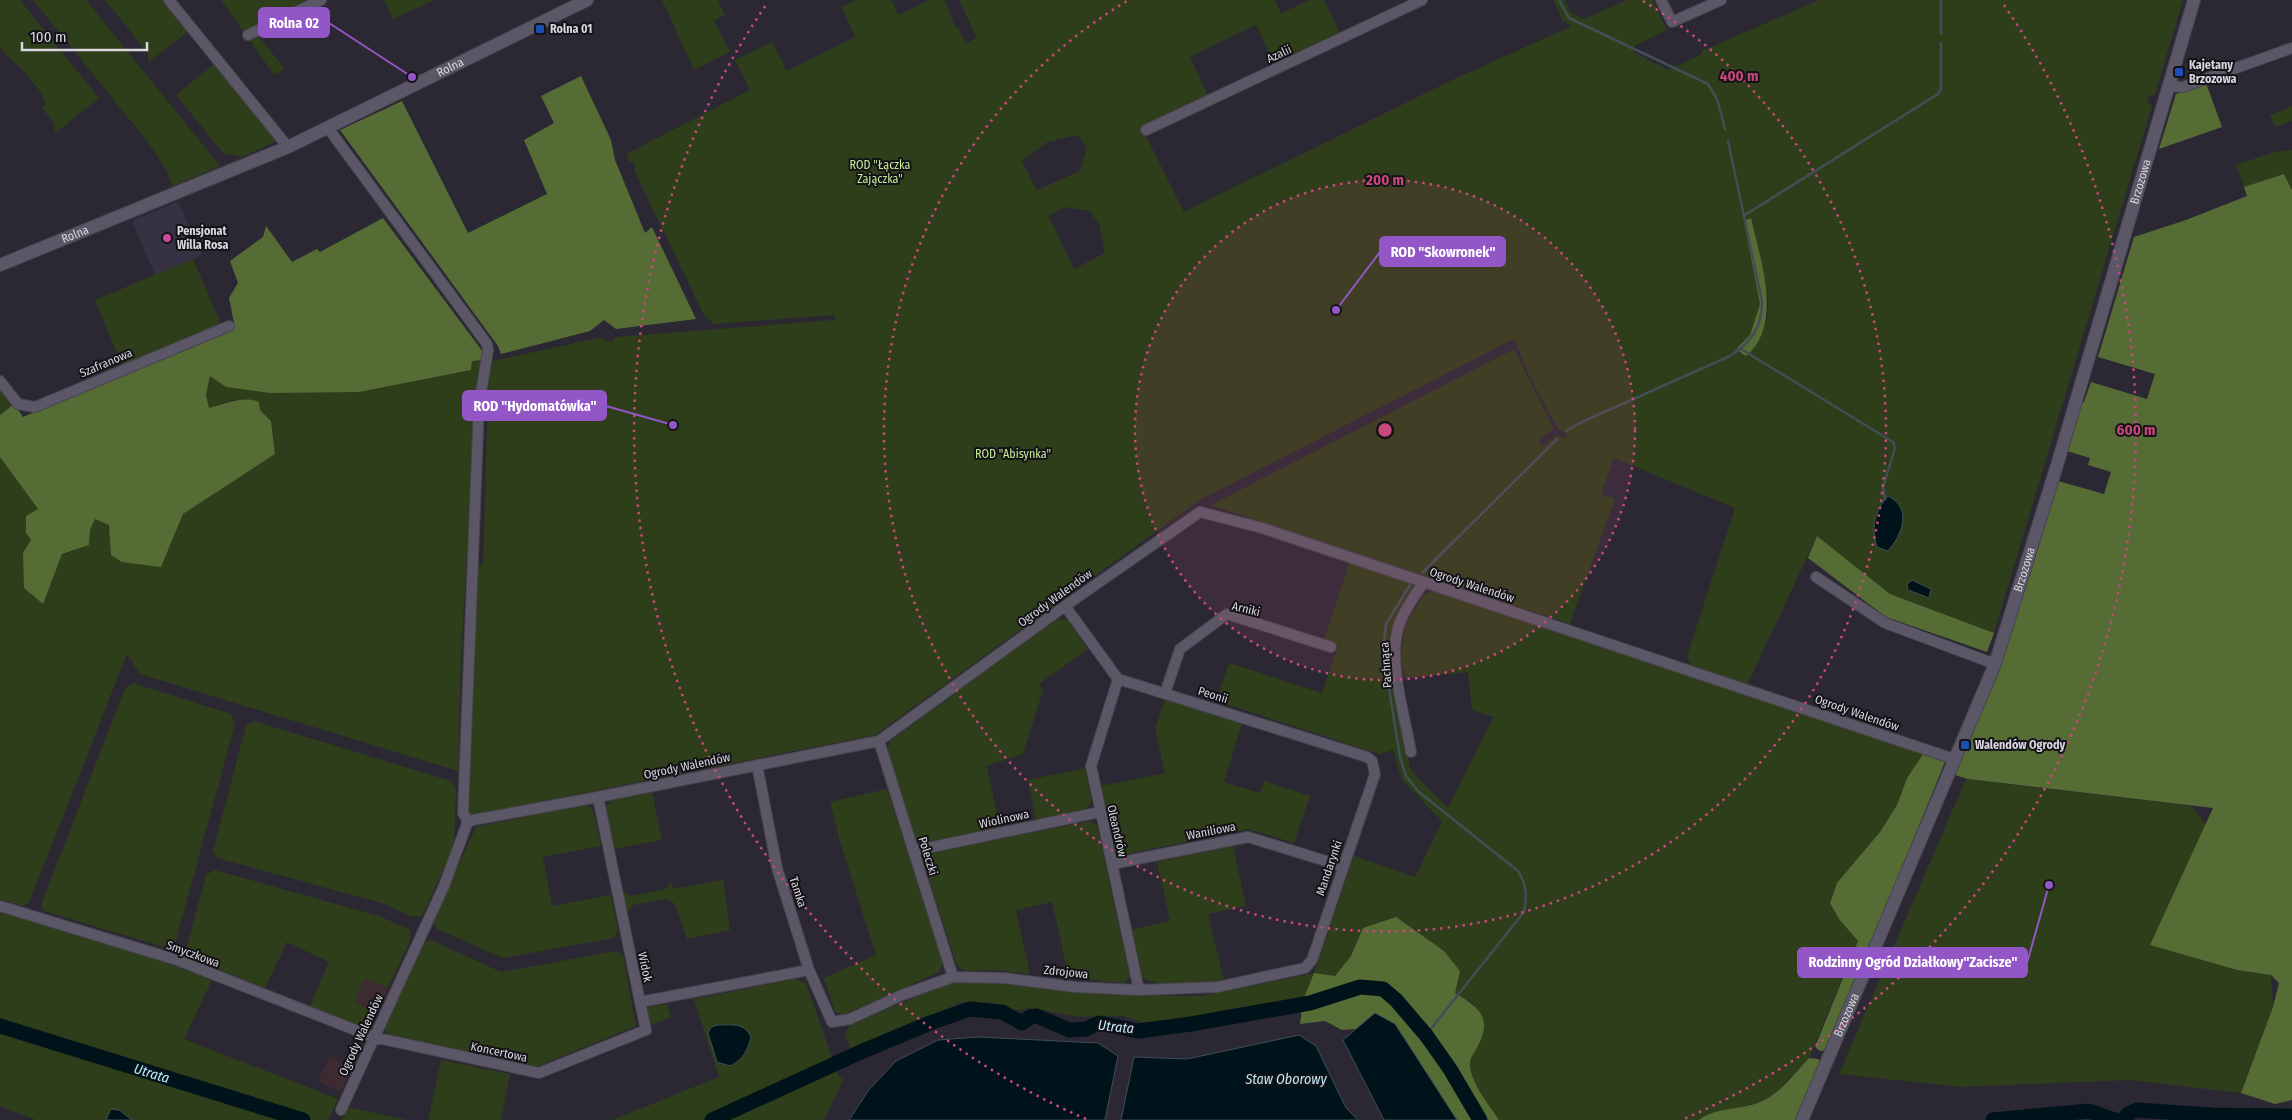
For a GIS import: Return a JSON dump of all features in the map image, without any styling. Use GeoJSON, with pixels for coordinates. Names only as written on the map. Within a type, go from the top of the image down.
{"type":"FeatureCollection","features":[{"type":"Feature","properties":{"kind":"street"},"geometry":{"type":"LineString","coordinates":[[169,0],[288,147]]}},
{"type":"Feature","properties":{"kind":"street"},"geometry":{"type":"LineString","coordinates":[[248,35],[321,0]]}},
{"type":"Feature","properties":{"kind":"street","name":"Rolna"},"geometry":{"type":"LineString","coordinates":[[0,265],[288,147],[587,0]]}},
{"type":"Feature","properties":{"kind":"street","name":"Azalii"},"geometry":{"type":"LineString","coordinates":[[1146,130],[1422,0]]}},
{"type":"Feature","properties":{"kind":"street"},"geometry":{"type":"LineString","coordinates":[[1661,0],[1672,22],[1721,0]]}},
{"type":"Feature","properties":{"kind":"street","name":"Brzozowa"},"geometry":{"type":"LineString","coordinates":[[1802,1120],[1995,664],[2058,462],[2194,0]]}},
{"type":"Feature","properties":{"kind":"street"},"geometry":{"type":"LineString","coordinates":[[2168,86],[2182,87],[2292,48]]}},
{"type":"Feature","properties":{"kind":"street"},"geometry":{"type":"LineString","coordinates":[[328,128],[486,344],[488,350],[479,404],[473,545],[464,813],[468,821]]}},
{"type":"Feature","properties":{"kind":"street","name":"Szafranowa"},"geometry":{"type":"LineString","coordinates":[[0,381],[18,404],[35,407],[229,326]]}},
{"type":"Feature","properties":{"kind":"street","name":"Ogrody Walendów"},"geometry":{"type":"LineString","coordinates":[[341,1110],[444,886],[468,821],[879,742],[1065,606],[1200,512],[1253,526],[1424,582],[1954,759]]}},
{"type":"Feature","properties":{"kind":"street"},"geometry":{"type":"LineString","coordinates":[[1816,577],[1886,623],[1995,664]]}},
{"type":"Feature","properties":{"kind":"street","name":"Pachnąca"},"geometry":{"type":"LineString","coordinates":[[1412,752],[1398,679],[1395,643],[1399,623],[1424,582]]}},
{"type":"Feature","properties":{"kind":"street"},"geometry":{"type":"LineString","coordinates":[[1065,606],[1118,679]]}},
{"type":"Feature","properties":{"kind":"street","name":"Arniki"},"geometry":{"type":"LineString","coordinates":[[1165,693],[1180,649],[1227,614],[1331,647]]}},
{"type":"Feature","properties":{"kind":"street","name":"Peonii"},"geometry":{"type":"LineString","coordinates":[[1118,679],[1368,756],[1372,761],[1375,774]]}},
{"type":"Feature","properties":{"kind":"street","name":"Oleandrów"},"geometry":{"type":"LineString","coordinates":[[1118,679],[1091,766],[1139,990]]}},
{"type":"Feature","properties":{"kind":"street","name":"Poleczki"},"geometry":{"type":"LineString","coordinates":[[879,742],[953,977]]}},
{"type":"Feature","properties":{"kind":"street","name":"Tamka"},"geometry":{"type":"LineString","coordinates":[[757,765],[777,868],[810,970],[832,1022]]}},
{"type":"Feature","properties":{"kind":"street","name":"Mandarynki"},"geometry":{"type":"LineString","coordinates":[[1305,968],[1312,960],[1342,866],[1375,774]]}},
{"type":"Feature","properties":{"kind":"street","name":"Widok"},"geometry":{"type":"LineString","coordinates":[[598,797],[640,1002],[810,970]]}},
{"type":"Feature","properties":{"kind":"street","name":"Wiolinowa"},"geometry":{"type":"LineString","coordinates":[[914,851],[1100,812]]}},
{"type":"Feature","properties":{"kind":"street","name":"Waniliowa"},"geometry":{"type":"LineString","coordinates":[[1112,864],[1248,837],[1342,866]]}},
{"type":"Feature","properties":{"kind":"street","name":"Smyczkowa"},"geometry":{"type":"LineString","coordinates":[[0,906],[177,960],[373,1037]]}},
{"type":"Feature","properties":{"kind":"street","name":"Zdrojowa"},"geometry":{"type":"LineString","coordinates":[[832,1022],[850,1019],[902,995],[953,977],[1004,978],[1075,987],[1139,990],[1218,987],[1305,968]]}},
{"type":"Feature","properties":{"kind":"street","name":"Koncertowa"},"geometry":{"type":"LineString","coordinates":[[373,1037],[539,1073],[646,1030],[640,1002]]}},
{"type":"Feature","properties":{"kind":"shaded area","name":"Pensjonat Willa Rosa"},"geometry":{"type":"Polygon","coordinates":[[[178,201],[202,255],[155,275],[132,221],[178,201]]]}},
{"type":"Feature","properties":{"kind":"shaded area"},"geometry":{"type":"Polygon","coordinates":[[[365,978],[388,988],[377,1012],[355,1002],[365,978]]]}},
{"type":"Feature","properties":{"kind":"shaded area"},"geometry":{"type":"Polygon","coordinates":[[[329,1057],[352,1068],[341,1092],[318,1081],[329,1057]]]}},
{"type":"Feature","properties":{"kind":"green space"},"geometry":{"type":"Polygon","coordinates":[[[0,0],[20,0],[99,98],[54,134],[53,123],[41,108],[46,104],[42,94],[25,72],[0,47],[0,0]]]}},
{"type":"Feature","properties":{"kind":"green space"},"geometry":{"type":"Polygon","coordinates":[[[33,0],[86,0],[220,166],[173,186],[165,168],[147,141],[33,0]]]}},
{"type":"Feature","properties":{"kind":"green space"},"geometry":{"type":"Polygon","coordinates":[[[105,0],[165,0],[189,31],[149,62],[147,52],[105,0]]]}},
{"type":"Feature","properties":{"kind":"green space"},"geometry":{"type":"Polygon","coordinates":[[[221,0],[307,0],[252,28],[285,69],[274,75],[221,0]]]}},
{"type":"Feature","properties":{"kind":"green space"},"geometry":{"type":"Polygon","coordinates":[[[384,0],[435,0],[393,19],[384,0]]]}},
{"type":"Feature","properties":{"kind":"green space"},"geometry":{"type":"Polygon","coordinates":[[[662,0],[718,0],[725,15],[714,21],[730,52],[694,70],[662,0]]]}},
{"type":"Feature","properties":{"kind":"green space"},"geometry":{"type":"Polygon","coordinates":[[[856,0],[891,0],[899,15],[929,0],[945,0],[955,27],[958,28],[966,43],[977,38],[959,0],[1275,0],[1281,13],[1310,0],[1324,0],[1340,33],[1274,64],[1256,25],[1190,57],[1208,96],[1142,128],[1184,212],[1452,80],[1572,26],[1563,21],[1553,0],[1565,0],[1570,12],[1584,19],[1627,0],[1653,0],[1667,30],[1636,45],[1633,52],[1669,70],[1702,54],[1702,51],[1819,0],[2183,0],[2155,95],[2149,96],[2147,102],[2152,106],[1994,633],[1890,594],[1817,536],[1747,685],[1690,664],[1687,656],[1735,508],[1614,458],[1601,494],[1615,499],[1570,624],[1211,505],[1514,349],[1554,429],[1538,440],[1543,446],[1558,434],[1564,439],[1568,436],[1558,429],[1531,379],[1514,339],[1200,500],[875,735],[468,816],[477,565],[483,564],[489,362],[602,337],[605,341],[613,341],[615,337],[833,320],[835,322],[834,315],[714,324],[704,315],[634,170],[636,167],[633,162],[630,162],[626,154],[750,90],[735,60],[772,42],[787,71],[855,37],[841,7],[856,0]],[[1077,135],[1048,142],[1022,161],[1037,190],[1080,171],[1087,147],[1077,135]],[[1064,207],[1049,216],[1074,269],[1105,253],[1099,224],[1090,211],[1064,207]],[[1751,219],[1744,221],[1760,304],[1750,335],[1737,348],[1751,351],[1767,320],[1768,301],[1751,219]]]}},
{"type":"Feature","properties":{"kind":"green space"},"geometry":{"type":"Polygon","coordinates":[[[215,63],[277,141],[242,157],[223,153],[176,95],[215,63]]]}},
{"type":"Feature","properties":{"kind":"green space"},"geometry":{"type":"Polygon","coordinates":[[[581,76],[611,140],[615,160],[645,233],[652,227],[696,319],[616,329],[604,320],[590,331],[501,354],[498,346],[340,130],[402,101],[468,233],[547,194],[524,140],[554,123],[541,96],[581,76]]]}},
{"type":"Feature","properties":{"kind":"green space"},"geometry":{"type":"Polygon","coordinates":[[[2206,83],[2222,127],[2159,149],[2176,94],[2206,83]]]}},
{"type":"Feature","properties":{"kind":"green space"},"geometry":{"type":"Polygon","coordinates":[[[2292,106],[2292,121],[2275,127],[2270,115],[2292,106]]]}},
{"type":"Feature","properties":{"kind":"green space"},"geometry":{"type":"Polygon","coordinates":[[[2292,150],[2292,190],[2284,174],[2244,187],[2236,165],[2274,152],[2292,150]]]}},
{"type":"Feature","properties":{"kind":"green space"},"geometry":{"type":"Polygon","coordinates":[[[2284,174],[2292,190],[2292,1100],[2275,1104],[2241,1093],[2273,1007],[2279,983],[2271,975],[2237,970],[2150,945],[2213,808],[1968,779],[1955,775],[2001,663],[2058,481],[2104,494],[2111,472],[2088,465],[2090,458],[2067,451],[2082,402],[2084,402],[2091,382],[2147,399],[2155,374],[2098,357],[2134,237],[2186,220],[2247,196],[2244,187],[2284,174]]]}},
{"type":"Feature","properties":{"kind":"green space"},"geometry":{"type":"Polygon","coordinates":[[[383,218],[486,356],[482,360],[472,361],[471,370],[359,392],[270,393],[226,387],[210,376],[206,395],[209,408],[247,399],[259,402],[260,410],[271,421],[275,454],[183,514],[161,567],[122,562],[111,555],[109,525],[95,519],[90,530],[89,545],[62,554],[43,604],[24,588],[23,553],[31,540],[26,533],[26,516],[38,509],[0,457],[0,415],[14,404],[23,417],[225,334],[234,323],[229,298],[238,283],[230,261],[263,237],[266,226],[292,262],[317,249],[320,252],[383,218]]]}},
{"type":"Feature","properties":{"kind":"green space"},"geometry":{"type":"Polygon","coordinates":[[[1751,218],[1763,271],[1767,309],[1764,327],[1757,343],[1746,356],[1737,348],[1750,335],[1760,304],[1744,221],[1751,218]]]}},
{"type":"Feature","properties":{"kind":"green space"},"geometry":{"type":"Polygon","coordinates":[[[193,259],[221,324],[122,365],[95,300],[193,259]]]}},
{"type":"Feature","properties":{"kind":"green space"},"geometry":{"type":"Polygon","coordinates":[[[482,360],[476,387],[461,660],[458,771],[140,674],[127,654],[29,903],[23,906],[0,899],[0,457],[38,509],[63,554],[89,545],[90,530],[95,519],[109,525],[161,567],[183,514],[275,454],[271,421],[260,410],[234,400],[209,408],[206,396],[210,375],[226,387],[359,392],[471,370],[471,361],[482,360]]]}},
{"type":"Feature","properties":{"kind":"green space"},"geometry":{"type":"Polygon","coordinates":[[[0,390],[14,404],[0,415],[0,390]]]}},
{"type":"Feature","properties":{"kind":"green space"},"geometry":{"type":"Polygon","coordinates":[[[1817,536],[1890,594],[1994,633],[1987,652],[1886,617],[1808,558],[1817,536]]]}},
{"type":"Feature","properties":{"kind":"green space"},"geometry":{"type":"Polygon","coordinates":[[[1349,563],[1417,585],[1404,605],[1394,626],[1391,655],[1396,696],[1410,768],[1448,808],[1494,717],[1472,710],[1468,672],[1405,678],[1401,658],[1404,628],[1423,595],[1432,591],[1923,754],[1907,778],[1897,805],[1880,833],[1837,883],[1830,903],[1839,919],[1858,941],[1809,1058],[1775,1094],[1758,1103],[1699,1120],[1499,1120],[1472,1079],[1469,1063],[1480,1042],[1474,1004],[1455,993],[1444,951],[1396,918],[1363,928],[1351,956],[1335,976],[1314,973],[1354,856],[1415,877],[1442,821],[1402,780],[1393,750],[1380,754],[1216,701],[1229,663],[1322,693],[1338,646],[1324,640],[1349,563]]]}},
{"type":"Feature","properties":{"kind":"green space"},"geometry":{"type":"Polygon","coordinates":[[[1057,619],[1068,620],[1088,649],[1039,684],[1043,690],[1023,754],[987,766],[1000,827],[923,843],[915,838],[887,751],[890,741],[1057,619]]]}},
{"type":"Feature","properties":{"kind":"green space"},"geometry":{"type":"Polygon","coordinates":[[[133,683],[231,714],[235,724],[175,944],[167,948],[44,911],[41,905],[125,688],[133,683]]]}},
{"type":"Feature","properties":{"kind":"green space"},"geometry":{"type":"Polygon","coordinates":[[[1166,698],[1242,723],[1224,782],[1260,793],[1264,781],[1310,796],[1294,843],[1249,829],[1122,855],[1115,851],[1101,786],[1165,773],[1155,728],[1166,698]]]}},
{"type":"Feature","properties":{"kind":"green space"},"geometry":{"type":"Polygon","coordinates":[[[254,721],[451,781],[456,789],[454,846],[422,916],[412,917],[385,904],[217,858],[213,851],[246,726],[254,721]]]}},
{"type":"Feature","properties":{"kind":"green space"},"geometry":{"type":"Polygon","coordinates":[[[1923,754],[1945,762],[1827,1050],[1820,1051],[1815,1047],[1858,941],[1839,919],[1830,903],[1837,883],[1880,832],[1897,805],[1907,778],[1923,754]]]}},
{"type":"Feature","properties":{"kind":"green space"},"geometry":{"type":"Polygon","coordinates":[[[1085,768],[1092,801],[1087,809],[1036,820],[1028,780],[1085,768]]]}},
{"type":"Feature","properties":{"kind":"green space"},"geometry":{"type":"Polygon","coordinates":[[[1966,779],[2192,806],[2206,825],[2151,945],[2237,970],[2271,975],[2273,1007],[2241,1093],[2130,1080],[1961,1087],[1839,1074],[1966,779]]]}},
{"type":"Feature","properties":{"kind":"green space"},"geometry":{"type":"Polygon","coordinates":[[[887,789],[943,963],[939,972],[843,1015],[835,1012],[824,978],[876,955],[840,842],[830,802],[887,789]]]}},
{"type":"Feature","properties":{"kind":"green space"},"geometry":{"type":"Polygon","coordinates":[[[652,792],[662,840],[614,849],[605,808],[611,800],[652,792]]]}},
{"type":"Feature","properties":{"kind":"green space"},"geometry":{"type":"Polygon","coordinates":[[[585,804],[593,810],[601,846],[543,857],[552,906],[611,895],[618,931],[614,938],[503,958],[437,929],[433,920],[476,827],[585,804]]]}},
{"type":"Feature","properties":{"kind":"green space"},"geometry":{"type":"Polygon","coordinates":[[[1090,821],[1097,826],[1130,977],[1125,983],[1069,978],[1052,902],[1016,910],[1030,974],[992,970],[966,971],[957,966],[923,861],[928,853],[1090,821]]]}},
{"type":"Feature","properties":{"kind":"green space"},"geometry":{"type":"Polygon","coordinates":[[[1233,846],[1246,906],[1208,914],[1224,979],[1193,984],[1170,984],[1149,981],[1142,977],[1132,930],[1170,921],[1157,862],[1233,846]]]}},
{"type":"Feature","properties":{"kind":"green space"},"geometry":{"type":"Polygon","coordinates":[[[215,870],[379,916],[409,929],[411,938],[388,988],[365,978],[355,1002],[377,1012],[372,1024],[363,1028],[310,1006],[329,962],[287,942],[265,988],[189,958],[186,950],[206,875],[215,870]]]}},
{"type":"Feature","properties":{"kind":"green space"},"geometry":{"type":"Polygon","coordinates":[[[723,880],[730,930],[687,939],[675,904],[668,899],[633,905],[627,913],[622,890],[630,896],[666,889],[671,882],[673,889],[723,880]]]}},
{"type":"Feature","properties":{"kind":"green space"},"geometry":{"type":"Polygon","coordinates":[[[0,912],[142,953],[212,980],[184,1039],[338,1099],[328,1120],[36,1120],[0,1106],[0,912]]]}},
{"type":"Feature","properties":{"kind":"green space"},"geometry":{"type":"Polygon","coordinates":[[[1396,917],[1444,951],[1460,971],[1455,993],[1477,1009],[1484,1021],[1482,1038],[1470,1061],[1471,1073],[1477,1087],[1499,1120],[1457,1120],[1395,1024],[1375,1013],[1356,1029],[1342,1030],[1325,1021],[1300,1024],[1303,1000],[1314,973],[1335,976],[1351,956],[1363,928],[1396,917]]]}},
{"type":"Feature","properties":{"kind":"green space"},"geometry":{"type":"Polygon","coordinates":[[[431,940],[501,972],[616,951],[623,955],[636,1026],[536,1067],[388,1035],[384,1028],[423,943],[431,940]]]}},
{"type":"Feature","properties":{"kind":"green space"},"geometry":{"type":"Polygon","coordinates":[[[1314,973],[1303,1000],[1279,1003],[1266,1009],[1248,1009],[1225,1016],[1147,1024],[1124,1016],[1081,1017],[1029,1008],[1017,1010],[962,1002],[851,1051],[845,1034],[849,1026],[943,985],[956,983],[993,983],[1127,995],[1203,996],[1314,973]]]}},
{"type":"Feature","properties":{"kind":"green space"},"geometry":{"type":"Polygon","coordinates":[[[795,979],[806,983],[838,1075],[843,1080],[824,1120],[612,1120],[719,1077],[694,999],[795,979]]]}},
{"type":"Feature","properties":{"kind":"green space"},"geometry":{"type":"Polygon","coordinates":[[[667,1004],[671,1017],[653,1024],[649,1023],[648,1007],[667,1004]]]}},
{"type":"Feature","properties":{"kind":"green space"},"geometry":{"type":"Polygon","coordinates":[[[1809,1058],[1818,1059],[1822,1063],[1798,1120],[1699,1120],[1713,1113],[1760,1102],[1774,1094],[1809,1058]]]}},
{"type":"Feature","properties":{"kind":"green space"},"geometry":{"type":"Polygon","coordinates":[[[441,1060],[510,1074],[501,1120],[428,1120],[441,1060]]]}},
{"type":"Feature","properties":{"kind":"green space"},"geometry":{"type":"Polygon","coordinates":[[[348,1107],[407,1120],[342,1120],[348,1107]]]}},
{"type":"Feature","properties":{"kind":"water"},"geometry":{"type":"Polygon","coordinates":[[[1888,496],[1901,507],[1903,522],[1901,530],[1888,551],[1877,547],[1874,526],[1877,514],[1888,496]]]}},
{"type":"Feature","properties":{"kind":"water"},"geometry":{"type":"Polygon","coordinates":[[[1912,580],[1931,589],[1929,598],[1908,590],[1907,584],[1912,580]]]}},
{"type":"Feature","properties":{"kind":"water"},"geometry":{"type":"Polygon","coordinates":[[[1375,1013],[1395,1024],[1457,1120],[1384,1120],[1343,1040],[1375,1013]]]}},
{"type":"Feature","properties":{"kind":"water"},"geometry":{"type":"Polygon","coordinates":[[[717,1025],[737,1025],[745,1029],[751,1037],[744,1054],[730,1066],[717,1062],[708,1033],[711,1027],[717,1025]]]}},
{"type":"Feature","properties":{"kind":"water","name":"Staw Oborowy"},"geometry":{"type":"Polygon","coordinates":[[[1299,1035],[1316,1046],[1346,1108],[1358,1120],[1121,1120],[1134,1057],[1187,1059],[1299,1035]]]}},
{"type":"Feature","properties":{"kind":"water"},"geometry":{"type":"Polygon","coordinates":[[[979,1037],[1098,1043],[1118,1056],[1105,1120],[849,1120],[868,1091],[896,1061],[938,1040],[979,1037]]]}},
{"type":"Feature","properties":{"kind":"water"},"geometry":{"type":"Polygon","coordinates":[[[111,1109],[119,1110],[132,1120],[106,1120],[111,1109]]]}},
{"type":"Feature","properties":{"kind":"waterway"},"geometry":{"type":"LineString","coordinates":[[1559,0],[1569,18],[1708,84],[1717,99],[1725,129]]}},
{"type":"Feature","properties":{"kind":"waterway"},"geometry":{"type":"LineString","coordinates":[[1941,0],[1941,34]]}},
{"type":"Feature","properties":{"kind":"waterway"},"geometry":{"type":"LineString","coordinates":[[1745,215],[1938,94],[1941,89],[1941,43]]}},
{"type":"Feature","properties":{"kind":"waterway"},"geometry":{"type":"LineString","coordinates":[[1566,431],[1582,422],[1730,356],[1750,339],[1758,326],[1762,301],[1728,141]]}},
{"type":"Feature","properties":{"kind":"waterway"},"geometry":{"type":"LineString","coordinates":[[1741,349],[1893,442],[1895,448],[1883,487],[1885,499]]}},
{"type":"Feature","properties":{"kind":"waterway"},"geometry":{"type":"LineString","coordinates":[[1422,573],[1557,439]]}},
{"type":"Feature","properties":{"kind":"waterway"},"geometry":{"type":"LineString","coordinates":[[1410,585],[1386,624],[1383,651],[1400,757],[1406,776],[1419,792],[1518,871],[1525,886],[1526,896],[1524,912],[1426,1035]]}},
{"type":"Feature","properties":{"kind":"waterway","name":"Utrata"},"geometry":{"type":"LineString","coordinates":[[712,1120],[863,1051],[930,1023],[970,1009],[1002,1012],[1022,1023],[1030,1017],[1037,1016],[1069,1030],[1086,1029],[1099,1023],[1138,1031],[1191,1024],[1310,1003],[1360,987],[1383,989],[1396,1000],[1426,1035],[1450,1069],[1480,1120]]}},
{"type":"Feature","properties":{"kind":"waterway","name":"Utrata"},"geometry":{"type":"LineString","coordinates":[[0,1026],[303,1120]]}},
{"type":"Feature","properties":{"kind":"waterway","name":"Utrata"},"geometry":{"type":"LineString","coordinates":[[2123,1120],[2128,1114],[2137,1110],[2212,1115],[2292,1116]]}},
{"type":"Feature","properties":{"kind":"waterway","name":"Utrata"},"geometry":{"type":"LineString","coordinates":[[1993,1120],[2089,1111],[2115,1120]]}},
{"type":"Feature","properties":{"kind":"place","name":"Rolna 01"},"geometry":{"type":"Point","coordinates":[540,29]}},
{"type":"Feature","properties":{"kind":"place","name":"Kajetany Brzozowa"},"geometry":{"type":"Point","coordinates":[2179,72]}},
{"type":"Feature","properties":{"kind":"place","name":"Rolna 02"},"geometry":{"type":"Point","coordinates":[412,77]}},
{"type":"Feature","properties":{"kind":"place","name":"Pensjonat Willa Rosa"},"geometry":{"type":"Point","coordinates":[167,238]}},
{"type":"Feature","properties":{"kind":"place","name":"ROD \"Skowronek\""},"geometry":{"type":"Point","coordinates":[1336,310]}},
{"type":"Feature","properties":{"kind":"place","name":"ROD \"Hydomatówka\""},"geometry":{"type":"Point","coordinates":[673,425]}},
{"type":"Feature","properties":{"kind":"place","name":"Walendów Ogrody"},"geometry":{"type":"Point","coordinates":[1965,745]}},
{"type":"Feature","properties":{"kind":"place","name":"Rodzinny Ogród Działkowy\"Zacisze\""},"geometry":{"type":"Point","coordinates":[2049,885]}},
{"type":"Feature","properties":{"kind":"park label","name":"ROD \"Łączka Zajączka\""},"geometry":{"type":"Point","coordinates":[880,172]}},
{"type":"Feature","properties":{"kind":"park label","name":"ROD \"Abisynka\""},"geometry":{"type":"Point","coordinates":[1013,454]}}]}
